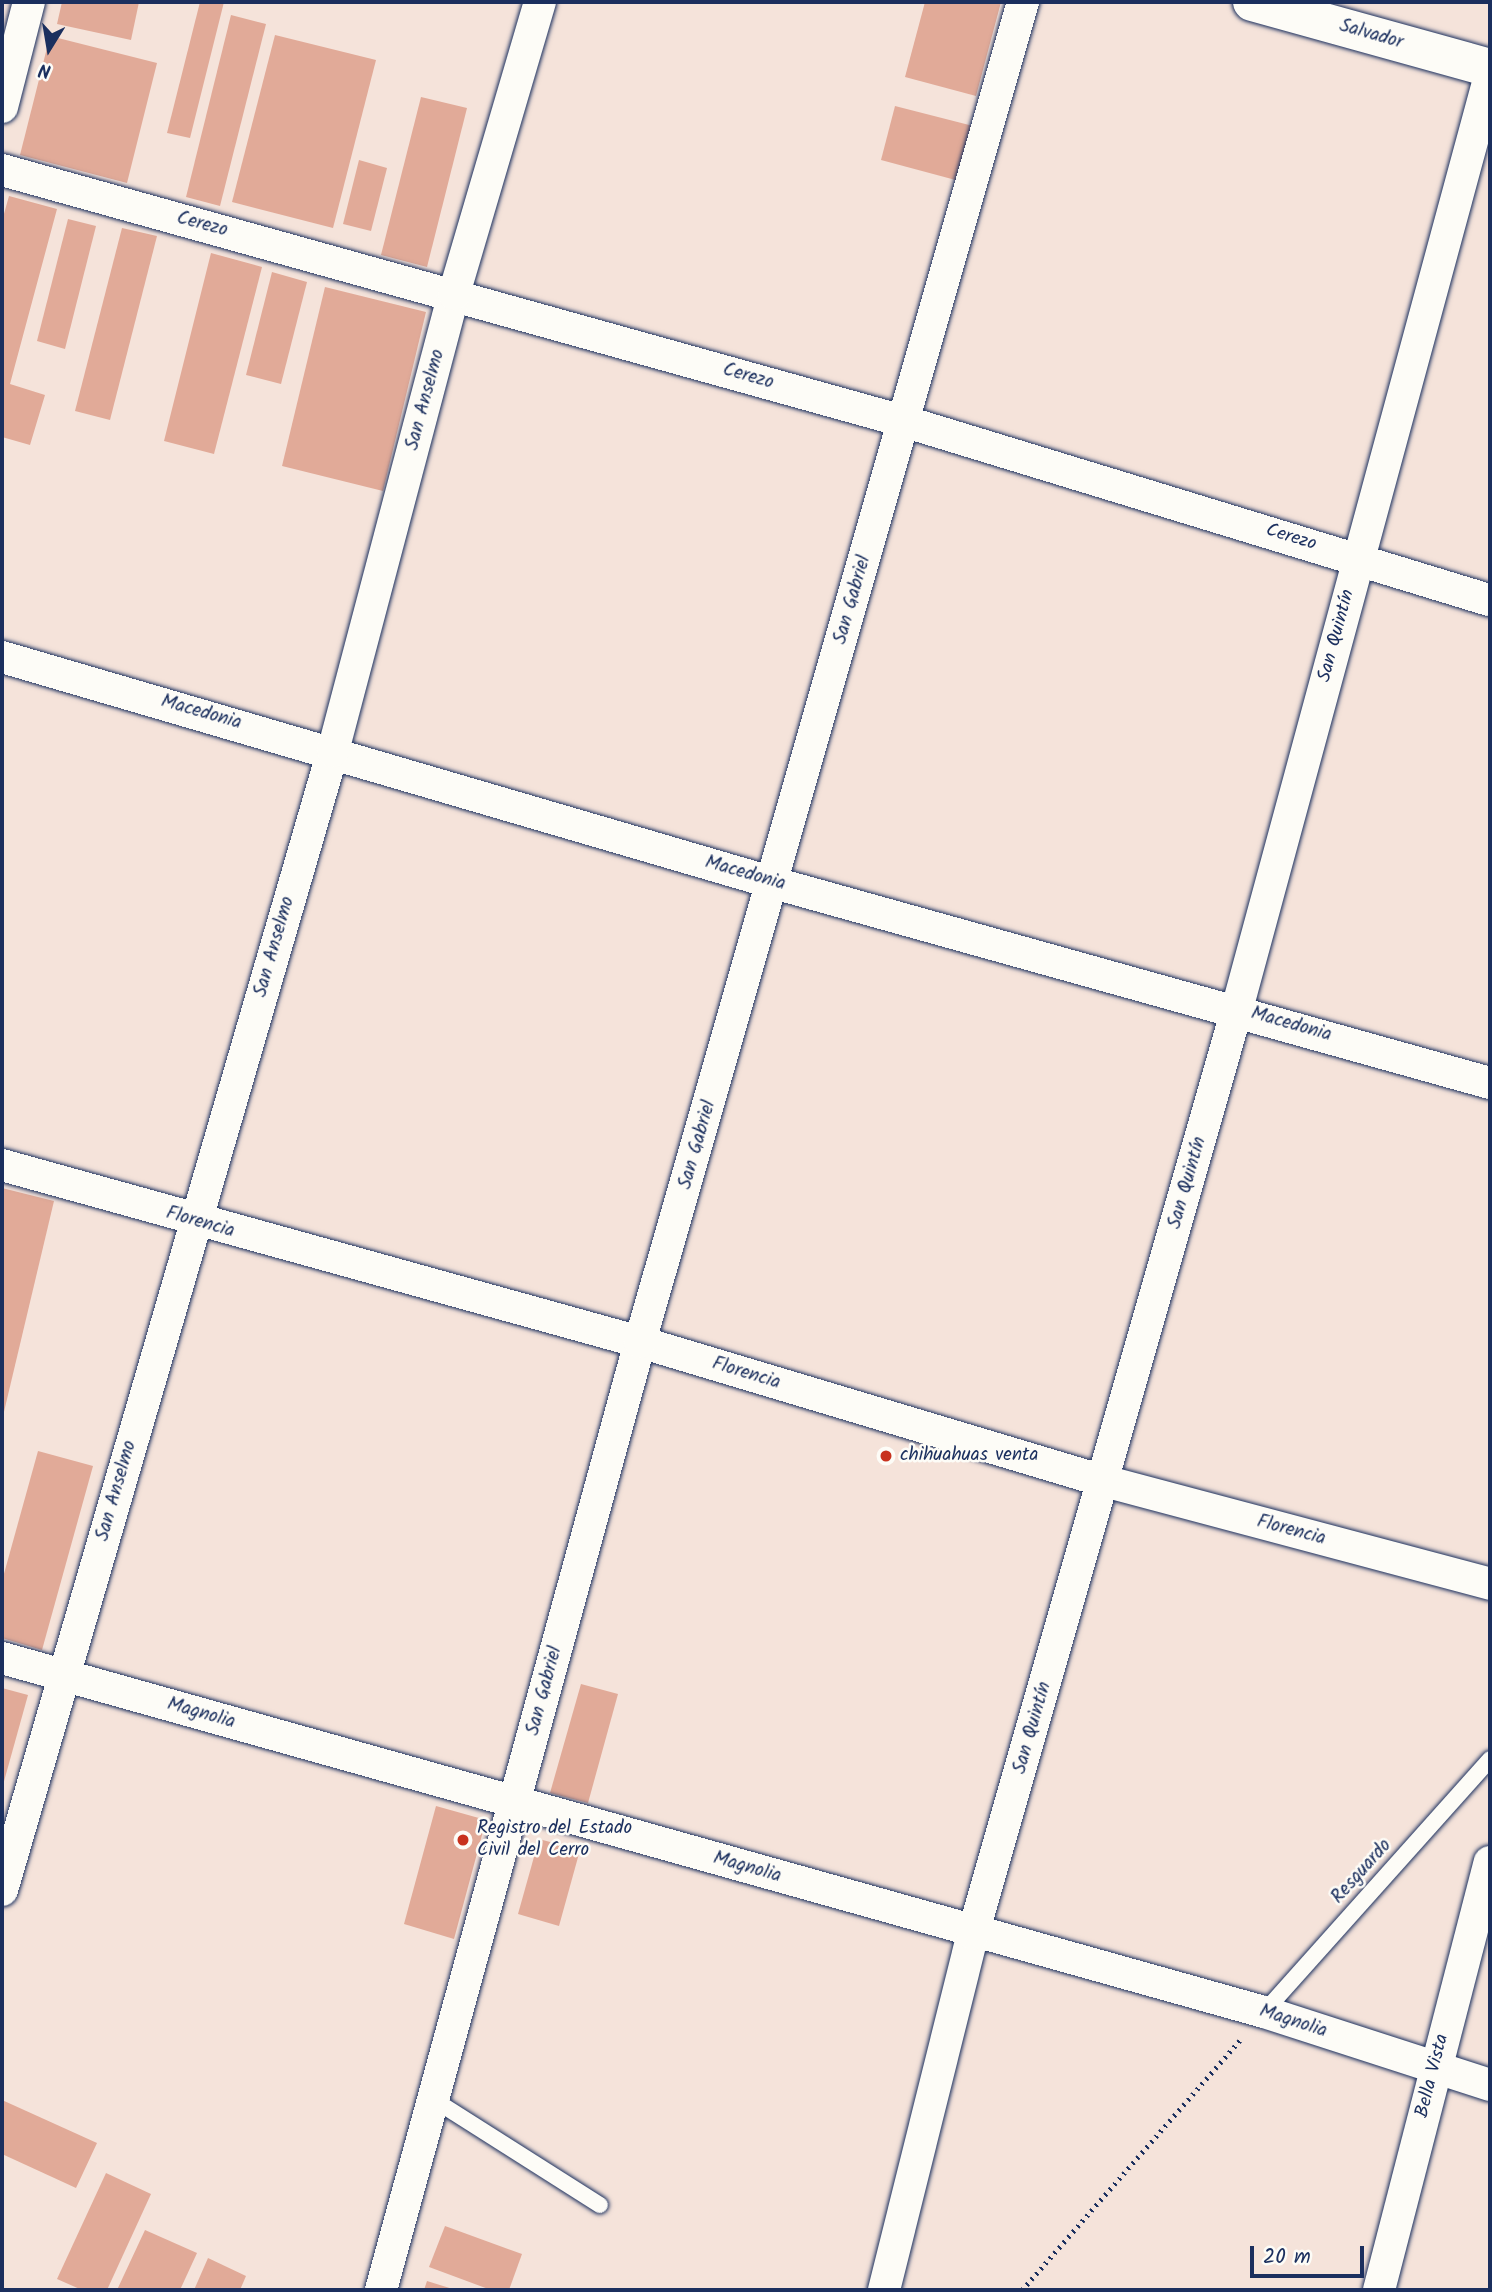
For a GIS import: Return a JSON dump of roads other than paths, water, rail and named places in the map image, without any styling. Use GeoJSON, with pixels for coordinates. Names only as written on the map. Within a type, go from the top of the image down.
{"type":"FeatureCollection","features":[{"type":"Feature","properties":{"kind":"street"},"geometry":{"type":"LineString","coordinates":[[2,107],[29,2]]}},
{"type":"Feature","properties":{"kind":"street","name":"San Anselmo"},"geometry":{"type":"LineString","coordinates":[[2,1890],[333,751],[454,294],[540,2]]}},
{"type":"Feature","properties":{"kind":"street","name":"San Gabriel"},"geometry":{"type":"LineString","coordinates":[[381,2290],[436,2101],[514,1801],[640,1342],[774,883],[1023,2]]}},
{"type":"Feature","properties":{"kind":"street","name":"Salvador"},"geometry":{"type":"LineString","coordinates":[[1252,2],[1490,68]]}},
{"type":"Feature","properties":{"kind":"street","name":"San Quintín"},"geometry":{"type":"LineString","coordinates":[[884,2290],[973,1934],[1237,1009],[1490,75]]}},
{"type":"Feature","properties":{"kind":"street","name":"Cerezo"},"geometry":{"type":"LineString","coordinates":[[2,170],[903,421],[1489,600]]}},
{"type":"Feature","properties":{"kind":"street","name":"Macedonia"},"geometry":{"type":"LineString","coordinates":[[2,657],[333,751],[774,883],[1237,1009],[1490,1083]]}},
{"type":"Feature","properties":{"kind":"street","name":"Florencia"},"geometry":{"type":"LineString","coordinates":[[2,1165],[195,1222],[640,1342],[1104,1481],[1490,1584]]}},
{"type":"Feature","properties":{"kind":"street","name":"Magnolia"},"geometry":{"type":"LineString","coordinates":[[2,1658],[514,1801],[973,1934],[1264,2012],[1490,2085]]}},
{"type":"Feature","properties":{"kind":"street","name":"Bella Vista"},"geometry":{"type":"LineString","coordinates":[[1379,2290],[1434,2069],[1490,1862]]}},
{"type":"Feature","properties":{"kind":"lane","name":"Resguardo"},"geometry":{"type":"LineString","coordinates":[[1264,2012],[1490,1759]]}},
{"type":"Feature","properties":{"kind":"lane"},"geometry":{"type":"LineString","coordinates":[[436,2101],[600,2204]]}},
{"type":"Feature","properties":{"kind":"place","name":"chihuahuas venta"},"geometry":{"type":"Point","coordinates":[886,1456]}},
{"type":"Feature","properties":{"kind":"place","name":"Registro del Estado Civil del Cerro"},"geometry":{"type":"Point","coordinates":[463,1840]}}]}
